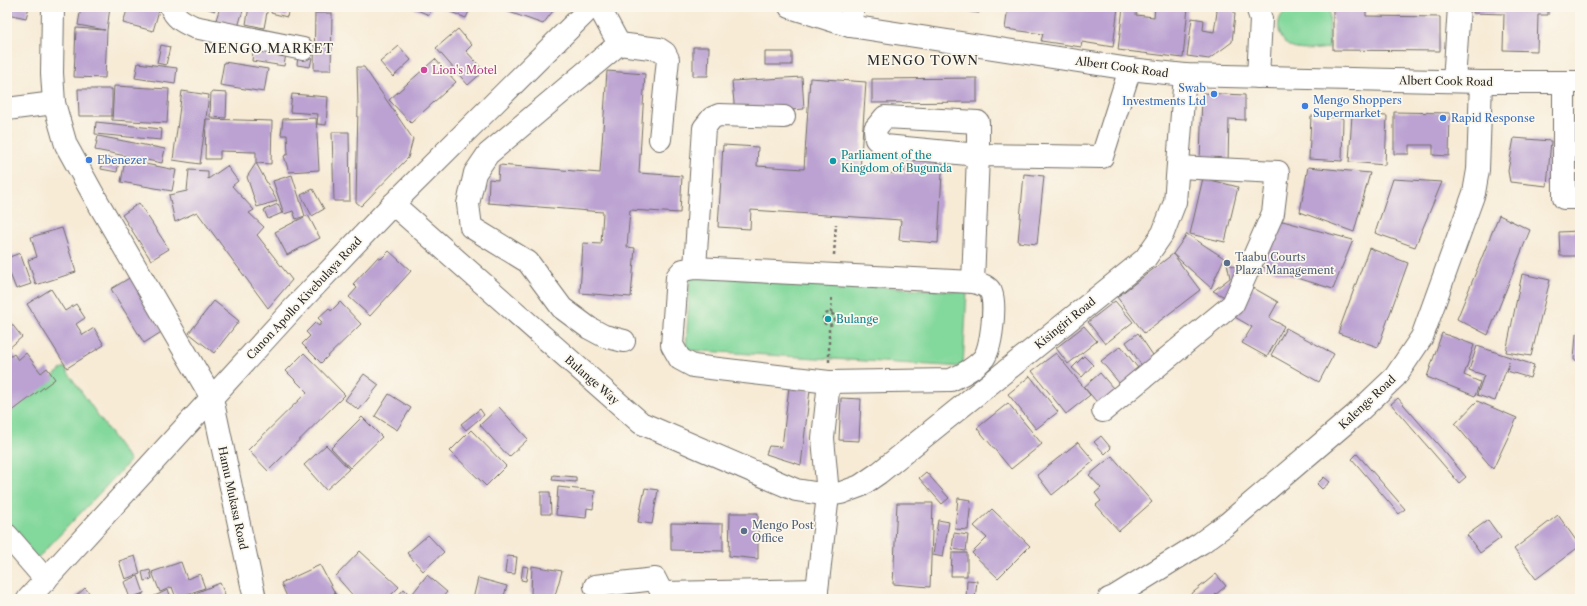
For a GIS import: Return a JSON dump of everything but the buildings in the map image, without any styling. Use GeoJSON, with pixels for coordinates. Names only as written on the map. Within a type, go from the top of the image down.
{"type":"FeatureCollection","features":[{"type":"Feature","properties":{"kind":"main road","name":"Hamu Mukasa Road"},"geometry":{"type":"LineString","coordinates":[[53,7],[52,66],[54,103],[66,145],[212,398],[254,599]]}},
{"type":"Feature","properties":{"kind":"main road"},"geometry":{"type":"LineString","coordinates":[[171,7],[175,15],[180,20],[194,27],[303,49]]}},
{"type":"Feature","properties":{"kind":"main road","name":"Canon Apollo Kivebulaya Road"},"geometry":{"type":"LineString","coordinates":[[28,599],[212,398],[393,204],[591,7]]}},
{"type":"Feature","properties":{"kind":"main road"},"geometry":{"type":"LineString","coordinates":[[599,7],[619,44]]}},
{"type":"Feature","properties":{"kind":"main road","name":"Albert Cook Road"},"geometry":{"type":"LineString","coordinates":[[790,7],[1130,69],[1185,75],[1481,82],[1572,82]]}},
{"type":"Feature","properties":{"kind":"main road"},"geometry":{"type":"LineString","coordinates":[[1257,7],[1260,20],[1258,77]]}},
{"type":"Feature","properties":{"kind":"main road"},"geometry":{"type":"LineString","coordinates":[[1454,81],[1459,7]]}},
{"type":"Feature","properties":{"kind":"main road"},"geometry":{"type":"LineString","coordinates":[[624,341],[604,336],[589,328],[562,308],[528,262],[471,227],[468,204],[475,173],[488,154],[619,44],[659,48],[665,53],[668,59],[660,139]]}},
{"type":"Feature","properties":{"kind":"main road"},"geometry":{"type":"LineString","coordinates":[[973,282],[978,155],[1102,157],[1130,69]]}},
{"type":"Feature","properties":{"kind":"main road","name":"Kisingiri Road"},"geometry":{"type":"LineString","coordinates":[[828,495],[841,493],[860,486],[879,473],[1145,259],[1163,233],[1175,202],[1185,75]]}},
{"type":"Feature","properties":{"kind":"main road","name":"Kalenge Road"},"geometry":{"type":"LineString","coordinates":[[1113,598],[1201,543],[1227,524],[1355,415],[1395,377],[1422,337],[1474,193],[1478,170],[1481,82]]}},
{"type":"Feature","properties":{"kind":"main road"},"geometry":{"type":"LineString","coordinates":[[1572,82],[1564,198],[1580,198]]}},
{"type":"Feature","properties":{"kind":"main road"},"geometry":{"type":"LineString","coordinates":[[7,109],[54,103]]}},
{"type":"Feature","properties":{"kind":"main road"},"geometry":{"type":"LineString","coordinates":[[695,268],[704,128],[712,118],[719,115],[784,117]]}},
{"type":"Feature","properties":{"kind":"main road"},"geometry":{"type":"LineString","coordinates":[[1103,411],[1232,304],[1273,213],[1278,172],[1178,167]]}},
{"type":"Feature","properties":{"kind":"main road","name":"Bulange Way"},"geometry":{"type":"LineString","coordinates":[[393,204],[641,423],[796,490],[828,495]]}},
{"type":"Feature","properties":{"kind":"main road"},"geometry":{"type":"LineString","coordinates":[[695,268],[973,282],[986,286],[991,292],[994,303],[988,349],[983,359],[961,375],[951,380],[829,382],[693,366],[680,359],[672,345],[678,277],[683,270],[695,268]]}},
{"type":"Feature","properties":{"kind":"main road"},"geometry":{"type":"LineString","coordinates":[[595,586],[655,578],[662,594],[817,594],[828,495],[823,438],[829,382]]}},
{"type":"Feature","properties":{"kind":"main road"},"geometry":{"type":"LineString","coordinates":[[7,535],[46,580]]}},
{"type":"Feature","properties":{"kind":"path"},"geometry":{"type":"LineString","coordinates":[[828,313],[833,314],[836,319],[834,323],[829,326],[825,324],[823,320],[825,314],[828,313]]}},
{"type":"Feature","properties":{"kind":"path"},"geometry":{"type":"LineString","coordinates":[[829,326],[829,382]]}},
{"type":"Feature","properties":{"kind":"green space"},"geometry":{"type":"Polygon","coordinates":[[[1290,7],[1330,7],[1329,48],[1301,50],[1292,48],[1284,41],[1279,31],[1279,21],[1282,15],[1290,7]]]}},
{"type":"Feature","properties":{"kind":"green space"},"geometry":{"type":"Polygon","coordinates":[[[690,275],[967,292],[963,367],[686,350],[690,275]]]}},
{"type":"Feature","properties":{"kind":"green space"},"geometry":{"type":"Polygon","coordinates":[[[64,367],[130,461],[34,562],[7,536],[7,415],[64,367]]]}},
{"type":"Feature","properties":{"kind":"place","name":"Lion's Motel"},"geometry":{"type":"Point","coordinates":[424,70]}},
{"type":"Feature","properties":{"kind":"place","name":"Swab Investments Ltd"},"geometry":{"type":"Point","coordinates":[1214,94]}},
{"type":"Feature","properties":{"kind":"place","name":"Mengo Shoppers Supermarket"},"geometry":{"type":"Point","coordinates":[1305,106]}},
{"type":"Feature","properties":{"kind":"place","name":"Rapid Response"},"geometry":{"type":"Point","coordinates":[1443,118]}},
{"type":"Feature","properties":{"kind":"place","name":"Ebenezer"},"geometry":{"type":"Point","coordinates":[89,160]}},
{"type":"Feature","properties":{"kind":"place","name":"Parliament of the Kingdom of Bugunda"},"geometry":{"type":"Point","coordinates":[833,161]}},
{"type":"Feature","properties":{"kind":"place","name":"Taabu Courts Plaza Management"},"geometry":{"type":"Point","coordinates":[1227,263]}},
{"type":"Feature","properties":{"kind":"place","name":"Bulange"},"geometry":{"type":"Point","coordinates":[828,319]}},
{"type":"Feature","properties":{"kind":"place","name":"Mengo Post Office"},"geometry":{"type":"Point","coordinates":[744,531]}},
{"type":"Feature","properties":{"kind":"district","name":"MENGO MARKET"},"geometry":{"type":"Point","coordinates":[269,48]}},
{"type":"Feature","properties":{"kind":"district","name":"MENGO TOWN"},"geometry":{"type":"Point","coordinates":[923,60]}}]}
